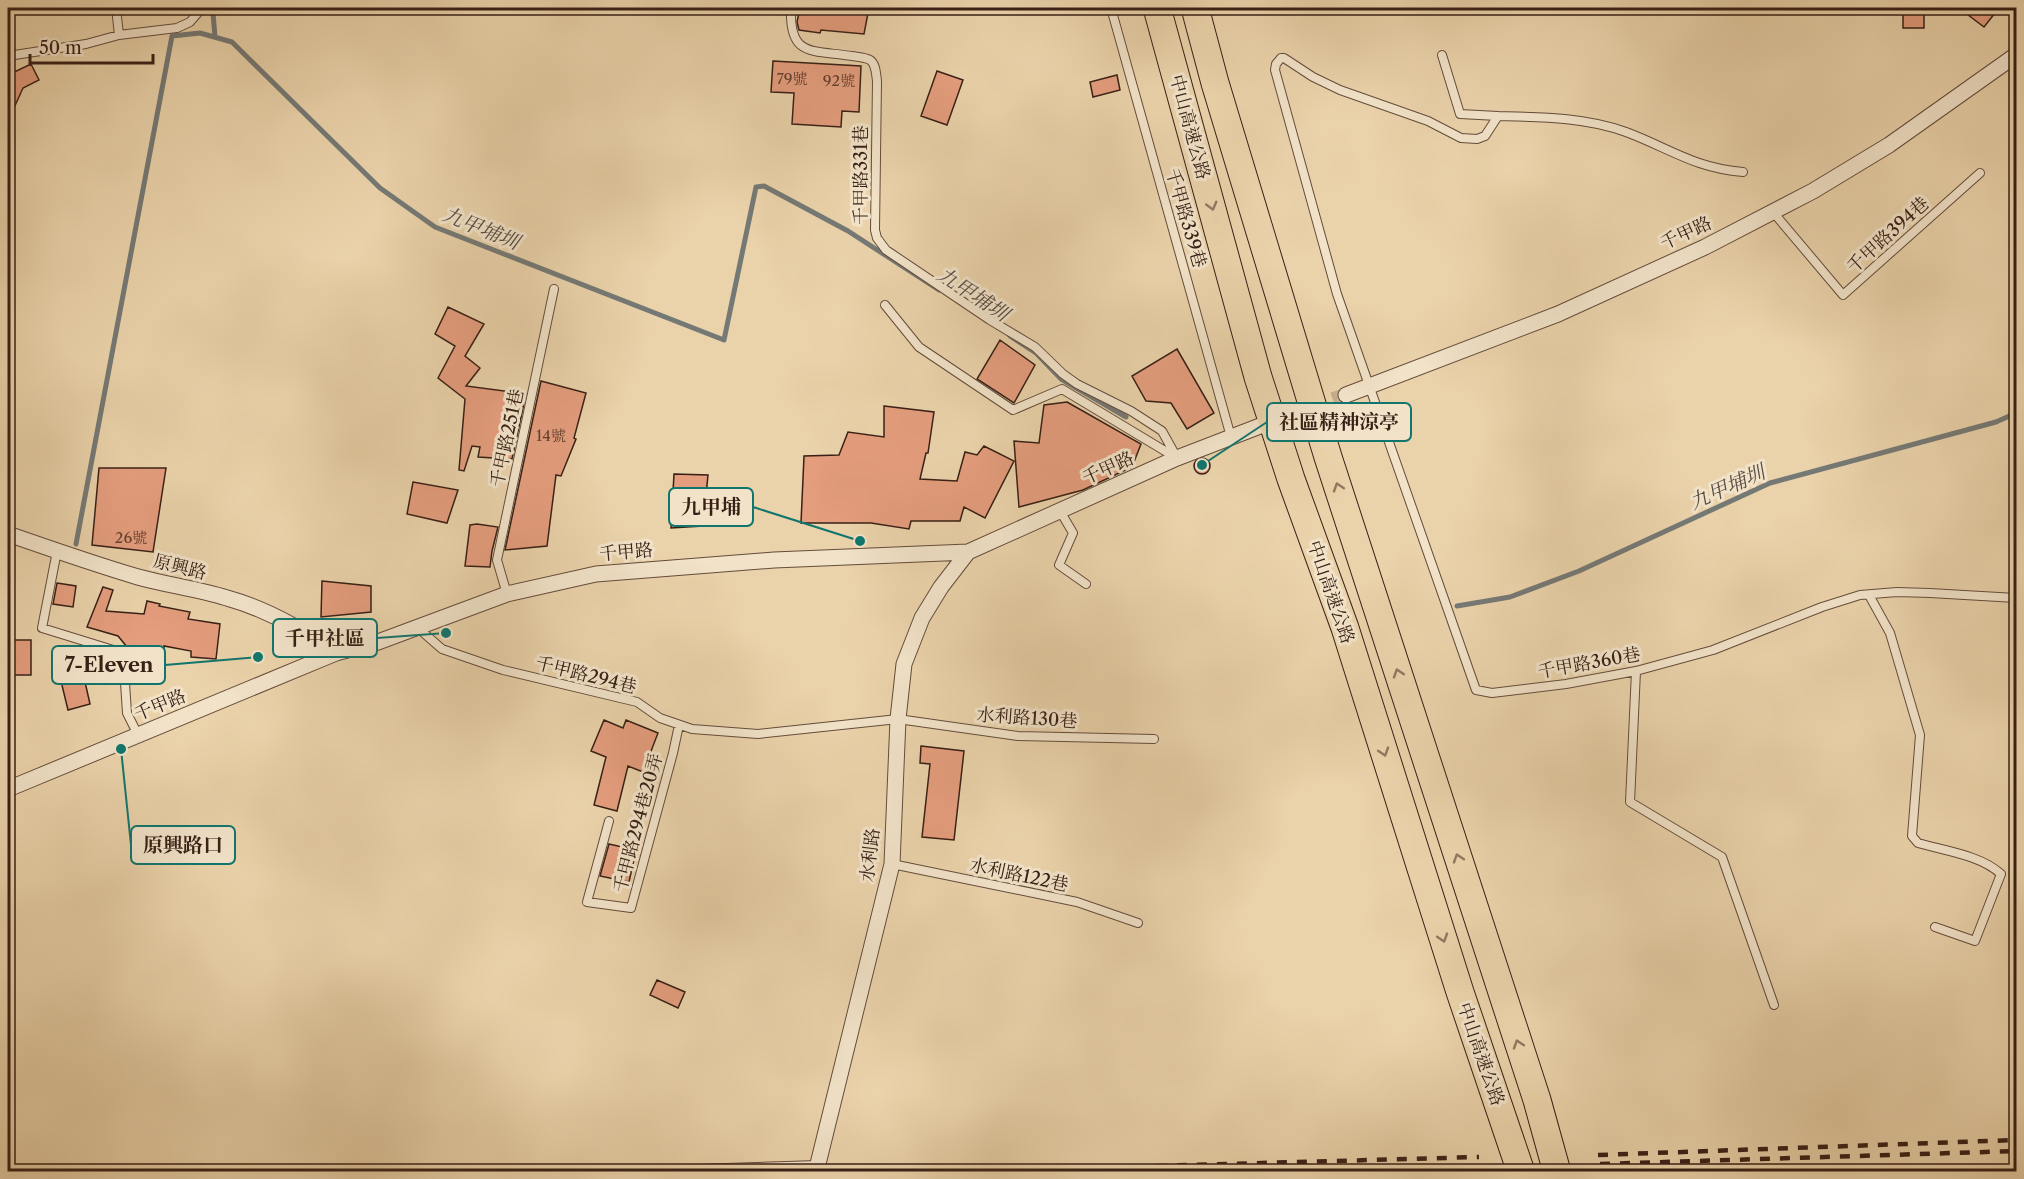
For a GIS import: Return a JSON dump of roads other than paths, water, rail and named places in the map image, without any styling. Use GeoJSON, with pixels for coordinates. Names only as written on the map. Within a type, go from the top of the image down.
{"type":"FeatureCollection","features":[{"type":"Feature","properties":{"kind":"highway","name":"中山高速公路"},"geometry":{"type":"LineString","coordinates":[[1157,8],[1258,377],[1291,479],[1345,628],[1460,992],[1521,1172]]}},
{"type":"Feature","properties":{"kind":"highway","name":"中山高速公路"},"geometry":{"type":"LineString","coordinates":[[1195,8],[1215,83],[1328,457],[1537,1100],[1557,1172]]}},
{"type":"Feature","properties":{"kind":"highway"},"geometry":{"type":"LineString","coordinates":[[1460,992],[1507,1172]]}},
{"type":"Feature","properties":{"kind":"highway"},"geometry":{"type":"LineString","coordinates":[[1537,1100],[1565,1172]]}},
{"type":"Feature","properties":{"kind":"street","name":"千甲路"},"geometry":{"type":"LineString","coordinates":[[1346,395],[1558,314],[1704,247],[1773,212],[1813,191],[1889,145],[2016,55]]}},
{"type":"Feature","properties":{"kind":"street","name":"千甲路"},"geometry":{"type":"LineString","coordinates":[[8,789],[336,653],[378,642],[507,594],[596,574],[774,560],[968,552],[1177,458],[1260,426]]}},
{"type":"Feature","properties":{"kind":"street","name":"原興路"},"geometry":{"type":"LineString","coordinates":[[8,534],[114,570],[226,597],[255,607],[304,630],[336,653]]}},
{"type":"Feature","properties":{"kind":"street","name":"水利路"},"geometry":{"type":"LineString","coordinates":[[817,1168],[892,864],[898,719],[903,664],[922,618],[941,587],[968,552]]}},
{"type":"Feature","properties":{"kind":"lane"},"geometry":{"type":"LineString","coordinates":[[116,8],[119,35]]}},
{"type":"Feature","properties":{"kind":"lane"},"geometry":{"type":"LineString","coordinates":[[8,56],[86,45],[119,35],[177,28],[190,22],[202,8]]}},
{"type":"Feature","properties":{"kind":"lane","name":"千甲路331巷"},"geometry":{"type":"LineString","coordinates":[[791,8],[791,29],[797,43],[806,48],[872,61],[877,81],[875,230],[880,244],[990,320],[1035,347],[1077,384],[1131,411],[1162,431],[1177,458]]}},
{"type":"Feature","properties":{"kind":"lane","name":"千甲路339巷"},"geometry":{"type":"LineString","coordinates":[[1111,8],[1231,437]]}},
{"type":"Feature","properties":{"kind":"lane"},"geometry":{"type":"LineString","coordinates":[[1442,55],[1460,114],[1534,116],[1593,124],[1625,132],[1694,163],[1719,170],[1743,172]]}},
{"type":"Feature","properties":{"kind":"lane"},"geometry":{"type":"LineString","coordinates":[[1371,387],[1337,294],[1275,70],[1276,64],[1284,58],[1313,77],[1340,90],[1428,121],[1461,138],[1477,139],[1485,136],[1490,125],[1498,116]]}},
{"type":"Feature","properties":{"kind":"lane","name":"千甲路394巷"},"geometry":{"type":"LineString","coordinates":[[1773,212],[1843,295],[1980,173]]}},
{"type":"Feature","properties":{"kind":"lane","name":"千甲路251巷"},"geometry":{"type":"LineString","coordinates":[[507,594],[497,560],[554,289]]}},
{"type":"Feature","properties":{"kind":"lane"},"geometry":{"type":"LineString","coordinates":[[885,305],[919,347],[1013,410],[1062,389],[1177,458]]}},
{"type":"Feature","properties":{"kind":"lane","name":"千甲路360巷"},"geometry":{"type":"LineString","coordinates":[[1371,387],[1476,690],[1492,693],[1556,686],[1636,671],[1713,650],[1822,607],[1860,595],[1930,593],[2016,598]]}},
{"type":"Feature","properties":{"kind":"lane"},"geometry":{"type":"LineString","coordinates":[[1060,511],[1073,533],[1059,565],[1086,584]]}},
{"type":"Feature","properties":{"kind":"lane"},"geometry":{"type":"LineString","coordinates":[[57,551],[42,628],[123,653],[127,713],[138,735]]}},
{"type":"Feature","properties":{"kind":"lane"},"geometry":{"type":"LineString","coordinates":[[1869,595],[1890,633],[1920,735],[1912,836],[1918,843],[1979,861],[1995,868],[2001,874],[1975,941],[1935,927]]}},
{"type":"Feature","properties":{"kind":"lane","name":"千甲路294巷"},"geometry":{"type":"LineString","coordinates":[[417,627],[442,650],[503,670],[637,702],[660,718],[692,729],[758,734],[898,719]]}},
{"type":"Feature","properties":{"kind":"lane"},"geometry":{"type":"LineString","coordinates":[[1636,671],[1630,802],[1722,857],[1774,1005]]}},
{"type":"Feature","properties":{"kind":"lane","name":"水利路130巷"},"geometry":{"type":"LineString","coordinates":[[898,719],[1018,736],[1154,739]]}},
{"type":"Feature","properties":{"kind":"lane","name":"千甲路294巷20弄"},"geometry":{"type":"LineString","coordinates":[[609,821],[586,902],[631,908],[679,726]]}},
{"type":"Feature","properties":{"kind":"lane","name":"水利路122巷"},"geometry":{"type":"LineString","coordinates":[[892,864],[1077,902],[1138,923]]}},
{"type":"Feature","properties":{"kind":"lane"},"geometry":{"type":"LineString","coordinates":[[605,1172],[817,1168]]}},
{"type":"Feature","properties":{"kind":"waterway"},"geometry":{"type":"LineString","coordinates":[[213,13],[215,37]]}},
{"type":"Feature","properties":{"kind":"waterway","name":"九甲埔圳"},"geometry":{"type":"LineString","coordinates":[[76,544],[172,36],[200,33],[232,42],[380,188],[435,227],[724,340],[756,187],[764,186],[848,231],[939,290]]}},
{"type":"Feature","properties":{"kind":"waterway","name":"九甲埔圳"},"geometry":{"type":"LineString","coordinates":[[1010,336],[1036,353],[1061,379],[1126,417]]}},
{"type":"Feature","properties":{"kind":"waterway","name":"九甲埔圳"},"geometry":{"type":"LineString","coordinates":[[1457,606],[1510,597],[1579,571],[1770,483],[1996,422],[2016,413]]}},
{"type":"Feature","properties":{"kind":"tunnel"},"geometry":{"type":"LineString","coordinates":[[1268,423],[1346,395]]}},
{"type":"Feature","properties":{"kind":"railway"},"geometry":{"type":"LineString","coordinates":[[1598,1155],[2016,1140]]}},
{"type":"Feature","properties":{"kind":"railway"},"geometry":{"type":"LineString","coordinates":[[1600,1164],[2016,1151]]}},
{"type":"Feature","properties":{"kind":"railway"},"geometry":{"type":"LineString","coordinates":[[937,1172],[1479,1157]]}},
{"type":"Feature","properties":{"kind":"railway"},"geometry":{"type":"LineString","coordinates":[[1306,1172],[1481,1167]]}},
{"type":"Feature","properties":{"kind":"place","name":"社區精神涼亭"},"geometry":{"type":"Point","coordinates":[1202,465]}},
{"type":"Feature","properties":{"kind":"place","name":"九甲埔"},"geometry":{"type":"Point","coordinates":[860,541]}},
{"type":"Feature","properties":{"kind":"place","name":"千甲社區"},"geometry":{"type":"Point","coordinates":[446,633]}},
{"type":"Feature","properties":{"kind":"place","name":"7-Eleven"},"geometry":{"type":"Point","coordinates":[258,657]}},
{"type":"Feature","properties":{"kind":"place","name":"原興路口"},"geometry":{"type":"Point","coordinates":[121,749]}}]}
